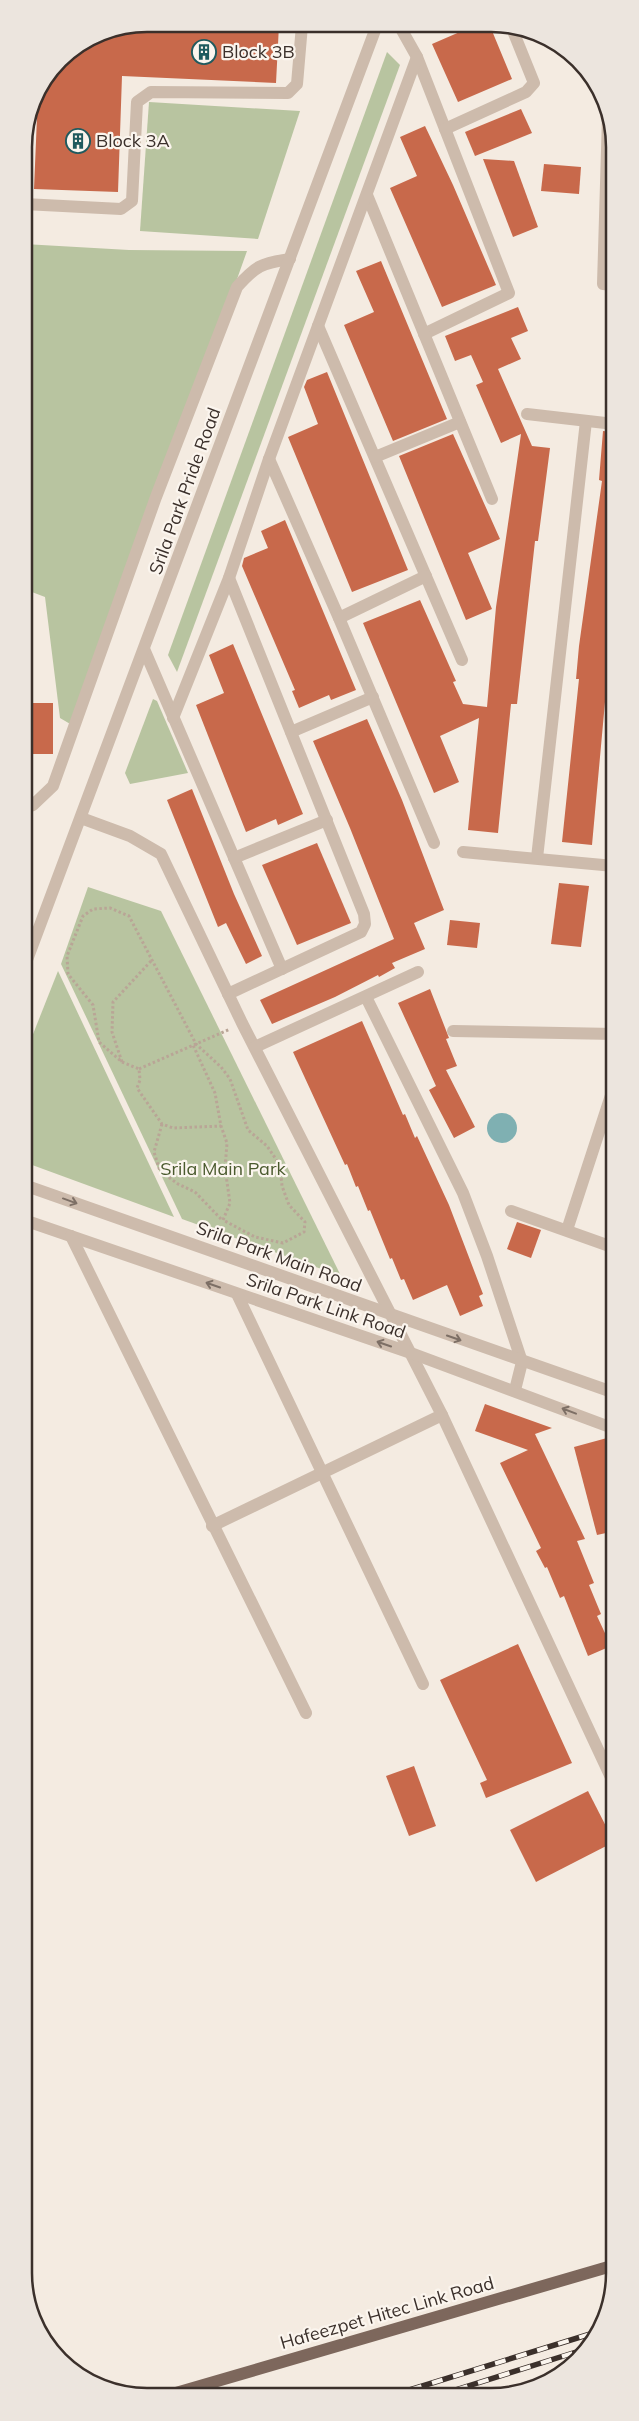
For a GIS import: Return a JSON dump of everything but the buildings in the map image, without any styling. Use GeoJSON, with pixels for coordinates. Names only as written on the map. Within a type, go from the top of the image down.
{"type":"FeatureCollection","features":[{"type":"Feature","properties":{"kind":"main road","name":"Hafeezpet Hitec Link Road"},"geometry":{"type":"LineString","coordinates":[[193,2388],[606,2268]]}},
{"type":"Feature","properties":{"kind":"street"},"geometry":{"type":"LineString","coordinates":[[33,205],[121,210],[128,206],[132,201],[137,102],[151,92],[288,93],[297,84],[301,32]]}},
{"type":"Feature","properties":{"kind":"street","name":"Srila Park Pride Road"},"geometry":{"type":"LineString","coordinates":[[33,945],[374,32]]}},
{"type":"Feature","properties":{"kind":"street"},"geometry":{"type":"LineString","coordinates":[[403,32],[417,57],[509,293],[424,334]]}},
{"type":"Feature","properties":{"kind":"street"},"geometry":{"type":"LineString","coordinates":[[446,129],[526,92],[534,82],[515,35]]}},
{"type":"Feature","properties":{"kind":"street"},"geometry":{"type":"LineString","coordinates":[[174,718],[228,578],[269,459],[417,57]]}},
{"type":"Feature","properties":{"kind":"street"},"geometry":{"type":"LineString","coordinates":[[606,184],[603,284],[606,284]]}},
{"type":"Feature","properties":{"kind":"street"},"geometry":{"type":"LineString","coordinates":[[367,195],[492,499]]}},
{"type":"Feature","properties":{"kind":"street"},"geometry":{"type":"LineString","coordinates":[[33,805],[53,786],[156,496],[237,287],[254,268],[290,259]]}},
{"type":"Feature","properties":{"kind":"street"},"geometry":{"type":"LineString","coordinates":[[318,326],[462,660]]}},
{"type":"Feature","properties":{"kind":"street"},"geometry":{"type":"LineString","coordinates":[[527,414],[606,423]]}},
{"type":"Feature","properties":{"kind":"street"},"geometry":{"type":"LineString","coordinates":[[537,858],[586,421]]}},
{"type":"Feature","properties":{"kind":"street"},"geometry":{"type":"LineString","coordinates":[[375,457],[460,422]]}},
{"type":"Feature","properties":{"kind":"street"},"geometry":{"type":"LineString","coordinates":[[269,459],[373,697],[434,843]]}},
{"type":"Feature","properties":{"kind":"street"},"geometry":{"type":"LineString","coordinates":[[339,618],[426,576]]}},
{"type":"Feature","properties":{"kind":"street"},"geometry":{"type":"LineString","coordinates":[[228,578],[327,820],[364,914],[366,924],[361,932],[228,994]]}},
{"type":"Feature","properties":{"kind":"street"},"geometry":{"type":"LineString","coordinates":[[144,649],[282,969]]}},
{"type":"Feature","properties":{"kind":"street"},"geometry":{"type":"LineString","coordinates":[[291,732],[373,697]]}},
{"type":"Feature","properties":{"kind":"street"},"geometry":{"type":"LineString","coordinates":[[81,818],[130,836],[161,854],[242,1023],[442,1415],[606,1766]]}},
{"type":"Feature","properties":{"kind":"street"},"geometry":{"type":"LineString","coordinates":[[234,858],[327,820]]}},
{"type":"Feature","properties":{"kind":"street"},"geometry":{"type":"LineString","coordinates":[[463,852],[606,865]]}},
{"type":"Feature","properties":{"kind":"street"},"geometry":{"type":"LineString","coordinates":[[255,1047],[418,972]]}},
{"type":"Feature","properties":{"kind":"street"},"geometry":{"type":"LineString","coordinates":[[366,997],[463,1193],[487,1256],[522,1362],[515,1390]]}},
{"type":"Feature","properties":{"kind":"street"},"geometry":{"type":"LineString","coordinates":[[453,1031],[606,1034]]}},
{"type":"Feature","properties":{"kind":"street"},"geometry":{"type":"LineString","coordinates":[[566,1230],[606,1108]]}},
{"type":"Feature","properties":{"kind":"street","name":"Srila Park Main Road"},"geometry":{"type":"LineString","coordinates":[[33,1188],[522,1362]]}},
{"type":"Feature","properties":{"kind":"street"},"geometry":{"type":"LineString","coordinates":[[511,1210],[606,1245]]}},
{"type":"Feature","properties":{"kind":"street","name":"Srila Park Link Road"},"geometry":{"type":"LineString","coordinates":[[32,1223],[411,1353],[515,1390],[606,1425]]}},
{"type":"Feature","properties":{"kind":"street"},"geometry":{"type":"LineString","coordinates":[[71,1236],[306,1714]]}},
{"type":"Feature","properties":{"kind":"street"},"geometry":{"type":"LineString","coordinates":[[237,1294],[423,1684]]}},
{"type":"Feature","properties":{"kind":"street"},"geometry":{"type":"LineString","coordinates":[[522,1362],[606,1390]]}},
{"type":"Feature","properties":{"kind":"street"},"geometry":{"type":"LineString","coordinates":[[212,1526],[442,1415]]}},
{"type":"Feature","properties":{"kind":"street"},"geometry":{"type":"LineString","coordinates":[[581,1712],[606,1751]]}},
{"type":"Feature","properties":{"kind":"path"},"geometry":{"type":"LineString","coordinates":[[222,1220],[230,1202],[225,1168],[227,1144],[221,1126],[215,1093],[195,1044],[129,916],[110,908],[93,910],[83,916],[67,956],[68,974],[93,1005],[99,1042],[122,1062],[139,1069],[195,1044],[242,1023]]}},
{"type":"Feature","properties":{"kind":"path"},"geometry":{"type":"LineString","coordinates":[[122,1062],[112,1032],[113,1002],[151,961]]}},
{"type":"Feature","properties":{"kind":"path"},"geometry":{"type":"LineString","coordinates":[[162,1124],[154,1152],[160,1171],[178,1184],[195,1192],[222,1220],[255,1237],[283,1243],[304,1232],[305,1222],[289,1205],[282,1186],[280,1165],[267,1146],[248,1130],[230,1079],[221,1067],[195,1044]]}},
{"type":"Feature","properties":{"kind":"path"},"geometry":{"type":"LineString","coordinates":[[139,1069],[140,1080],[137,1088],[162,1124],[173,1128],[221,1126]]}},
{"type":"Feature","properties":{"kind":"green space"},"geometry":{"type":"Polygon","coordinates":[[[387,52],[400,65],[177,672],[168,655],[387,52]]]}},
{"type":"Feature","properties":{"kind":"green space"},"geometry":{"type":"Polygon","coordinates":[[[149,102],[300,111],[258,239],[140,231],[149,102]]]}},
{"type":"Feature","properties":{"kind":"green space"},"geometry":{"type":"Polygon","coordinates":[[[33,245],[129,250],[247,251],[77,728],[60,718],[45,597],[33,592],[33,245]]]}},
{"type":"Feature","properties":{"kind":"green space"},"geometry":{"type":"Polygon","coordinates":[[[153,699],[157,701],[188,773],[130,784],[125,773],[153,699]]]}},
{"type":"Feature","properties":{"kind":"green space","name":"Srila Main Park"},"geometry":{"type":"Polygon","coordinates":[[[88,887],[161,911],[341,1276],[182,1219],[61,964],[88,887]]]}},
{"type":"Feature","properties":{"kind":"green space"},"geometry":{"type":"Polygon","coordinates":[[[58,971],[174,1217],[33,1165],[33,1035],[58,971]]]}},
{"type":"Feature","properties":{"kind":"water"},"geometry":{"type":"Polygon","coordinates":[[[502,1113],[513,1117],[517,1128],[513,1139],[502,1143],[491,1139],[487,1128],[491,1117],[502,1113]]]}},
{"type":"Feature","properties":{"kind":"railway"},"geometry":{"type":"LineString","coordinates":[[416,2388],[589,2335]]}},
{"type":"Feature","properties":{"kind":"railway"},"geometry":{"type":"LineString","coordinates":[[462,2388],[576,2352]]}},
{"type":"Feature","properties":{"kind":"place","name":"Block 3B"},"geometry":{"type":"Point","coordinates":[204,52]}},
{"type":"Feature","properties":{"kind":"place","name":"Block 3A"},"geometry":{"type":"Point","coordinates":[78,141]}}]}
